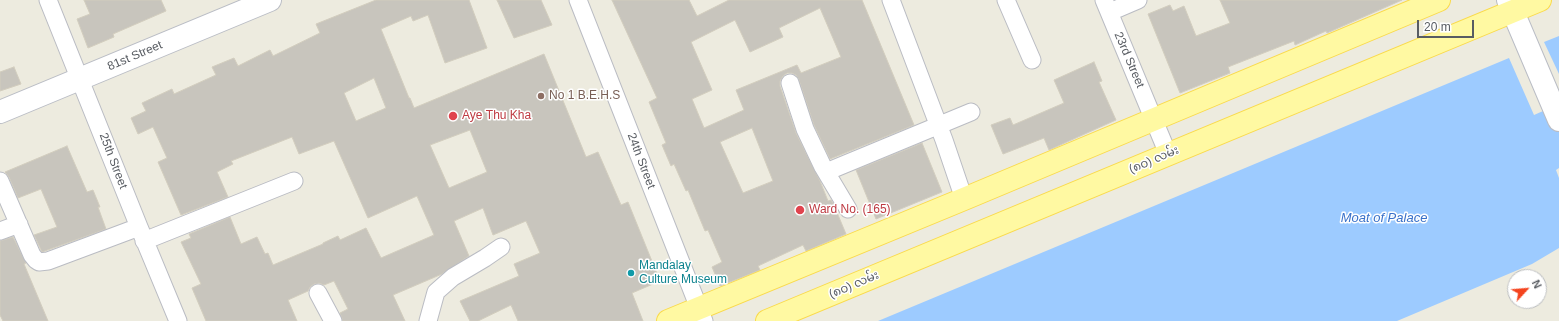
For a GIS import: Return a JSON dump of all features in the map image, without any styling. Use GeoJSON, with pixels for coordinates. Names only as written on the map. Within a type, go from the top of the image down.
{"type":"FeatureCollection","features":[{"type":"Feature","properties":{"kind":"main road"},"geometry":{"type":"LineString","coordinates":[[668,321],[701,315],[964,199],[1439,0]]}},
{"type":"Feature","properties":{"kind":"main road","name":"(၈၀) လမ်း"},"geometry":{"type":"LineString","coordinates":[[767,321],[1168,154],[1511,6],[1540,0]]}},
{"type":"Feature","properties":{"kind":"street","name":"25th Street"},"geometry":{"type":"LineString","coordinates":[[48,0],[178,321]]}},
{"type":"Feature","properties":{"kind":"street","name":"81st Street"},"geometry":{"type":"LineString","coordinates":[[0,112],[270,0]]}},
{"type":"Feature","properties":{"kind":"street","name":"24th Street"},"geometry":{"type":"LineString","coordinates":[[578,0],[701,315]]}},
{"type":"Feature","properties":{"kind":"street"},"geometry":{"type":"LineString","coordinates":[[891,0],[964,199]]}},
{"type":"Feature","properties":{"kind":"street"},"geometry":{"type":"LineString","coordinates":[[1006,0],[1032,60]]}},
{"type":"Feature","properties":{"kind":"street"},"geometry":{"type":"LineString","coordinates":[[1107,6],[1138,0]]}},
{"type":"Feature","properties":{"kind":"street","name":"23rd Street"},"geometry":{"type":"LineString","coordinates":[[1107,6],[1168,154]]}},
{"type":"Feature","properties":{"kind":"street"},"geometry":{"type":"LineString","coordinates":[[1511,6],[1559,120]]}},
{"type":"Feature","properties":{"kind":"street"},"geometry":{"type":"LineString","coordinates":[[790,83],[805,129],[826,172],[848,209]]}},
{"type":"Feature","properties":{"kind":"street"},"geometry":{"type":"LineString","coordinates":[[826,172],[971,112]]}},
{"type":"Feature","properties":{"kind":"street"},"geometry":{"type":"LineString","coordinates":[[0,181],[36,260],[43,263],[142,234],[294,181]]}},
{"type":"Feature","properties":{"kind":"street"},"geometry":{"type":"LineString","coordinates":[[0,231],[19,224]]}},
{"type":"Feature","properties":{"kind":"street"},"geometry":{"type":"LineString","coordinates":[[428,321],[436,292],[453,277],[501,247]]}},
{"type":"Feature","properties":{"kind":"street"},"geometry":{"type":"LineString","coordinates":[[318,293],[333,321]]}},
{"type":"Feature","properties":{"kind":"water"},"geometry":{"type":"Polygon","coordinates":[[[1559,36],[1559,74],[1544,42],[1559,36]]]}},
{"type":"Feature","properties":{"kind":"water","name":"Moat of Palace"},"geometry":{"type":"Polygon","coordinates":[[[1509,58],[1534,115],[1559,104],[1559,168],[1556,170],[1559,178],[1559,248],[1532,264],[1520,269],[1507,269],[1507,275],[1397,321],[878,321],[1509,58]]]}},
{"type":"Feature","properties":{"kind":"building"},"geometry":{"type":"Polygon","coordinates":[[[84,0],[161,0],[166,11],[113,34],[114,37],[88,48],[77,19],[90,14],[84,0]]]}},
{"type":"Feature","properties":{"kind":"building"},"geometry":{"type":"Polygon","coordinates":[[[376,0],[469,0],[487,48],[445,63],[428,15],[413,21],[411,16],[381,29],[414,108],[544,54],[586,157],[598,152],[621,205],[628,202],[660,281],[632,293],[643,321],[518,321],[511,305],[478,321],[470,321],[460,301],[519,276],[514,264],[540,253],[526,221],[493,235],[483,208],[454,221],[469,256],[442,274],[393,295],[405,321],[343,321],[340,313],[348,309],[334,281],[324,285],[319,283],[314,284],[308,291],[288,300],[297,321],[206,321],[192,288],[201,284],[181,242],[191,238],[189,234],[230,217],[241,244],[257,237],[265,254],[268,253],[273,265],[338,236],[340,240],[366,228],[381,258],[434,235],[417,196],[368,218],[334,141],[299,154],[292,137],[231,161],[233,164],[217,172],[228,197],[181,215],[158,162],[167,158],[153,127],[138,134],[131,118],[146,111],[142,103],[172,89],[174,94],[216,75],[212,67],[234,58],[238,66],[270,50],[273,56],[320,33],[316,24],[376,0]],[[374,78],[344,93],[356,121],[386,108],[374,78]],[[470,130],[430,145],[449,188],[487,172],[470,130]]]}},
{"type":"Feature","properties":{"kind":"building"},"geometry":{"type":"Polygon","coordinates":[[[497,0],[541,0],[552,25],[514,38],[497,0]]]}},
{"type":"Feature","properties":{"kind":"building"},"geometry":{"type":"Polygon","coordinates":[[[612,0],[689,0],[697,16],[729,0],[862,0],[914,125],[830,159],[814,125],[799,80],[796,75],[792,73],[787,73],[783,76],[780,81],[780,86],[796,133],[820,181],[828,201],[831,200],[833,203],[846,234],[806,251],[803,245],[758,266],[760,270],[720,286],[712,267],[722,262],[708,230],[705,231],[688,190],[686,191],[674,164],[671,166],[662,145],[666,143],[649,102],[657,98],[612,0]],[[820,8],[779,28],[783,37],[750,52],[735,20],[691,42],[712,90],[692,99],[704,128],[744,110],[736,90],[797,65],[801,73],[841,57],[820,8]],[[752,128],[720,142],[743,193],[773,181],[752,128]]]}},
{"type":"Feature","properties":{"kind":"building"},"geometry":{"type":"Polygon","coordinates":[[[1220,0],[1402,0],[1327,33],[1326,31],[1295,45],[1294,41],[1228,67],[1230,73],[1180,93],[1148,14],[1170,5],[1173,11],[1184,6],[1196,36],[1230,23],[1220,0]]]}},
{"type":"Feature","properties":{"kind":"building"},"geometry":{"type":"Polygon","coordinates":[[[1094,62],[1102,81],[1099,82],[1116,120],[1049,150],[1044,138],[1003,154],[991,125],[1010,118],[1013,125],[1064,103],[1054,80],[1094,62]]]}},
{"type":"Feature","properties":{"kind":"building"},"geometry":{"type":"Polygon","coordinates":[[[14,67],[21,84],[0,91],[0,72],[14,67]]]}},
{"type":"Feature","properties":{"kind":"building"},"geometry":{"type":"Polygon","coordinates":[[[922,143],[942,192],[876,219],[856,170],[922,143]]]}},
{"type":"Feature","properties":{"kind":"building"},"geometry":{"type":"Polygon","coordinates":[[[67,146],[87,192],[93,190],[100,207],[98,207],[106,229],[42,252],[34,235],[57,227],[41,189],[18,198],[9,177],[5,172],[67,146]]]}},
{"type":"Feature","properties":{"kind":"building"},"geometry":{"type":"Polygon","coordinates":[[[13,237],[26,263],[24,264],[48,321],[3,321],[0,315],[0,241],[13,237]]]}},
{"type":"Feature","properties":{"kind":"place","name":"No 1 B.E.H.S"},"geometry":{"type":"Point","coordinates":[541,96]}},
{"type":"Feature","properties":{"kind":"place","name":"Aye Thu Kha"},"geometry":{"type":"Point","coordinates":[453,116]}},
{"type":"Feature","properties":{"kind":"place","name":"Ward No. (165)"},"geometry":{"type":"Point","coordinates":[800,210]}},
{"type":"Feature","properties":{"kind":"place","name":"Mandalay Culture Museum"},"geometry":{"type":"Point","coordinates":[631,273]}}]}
